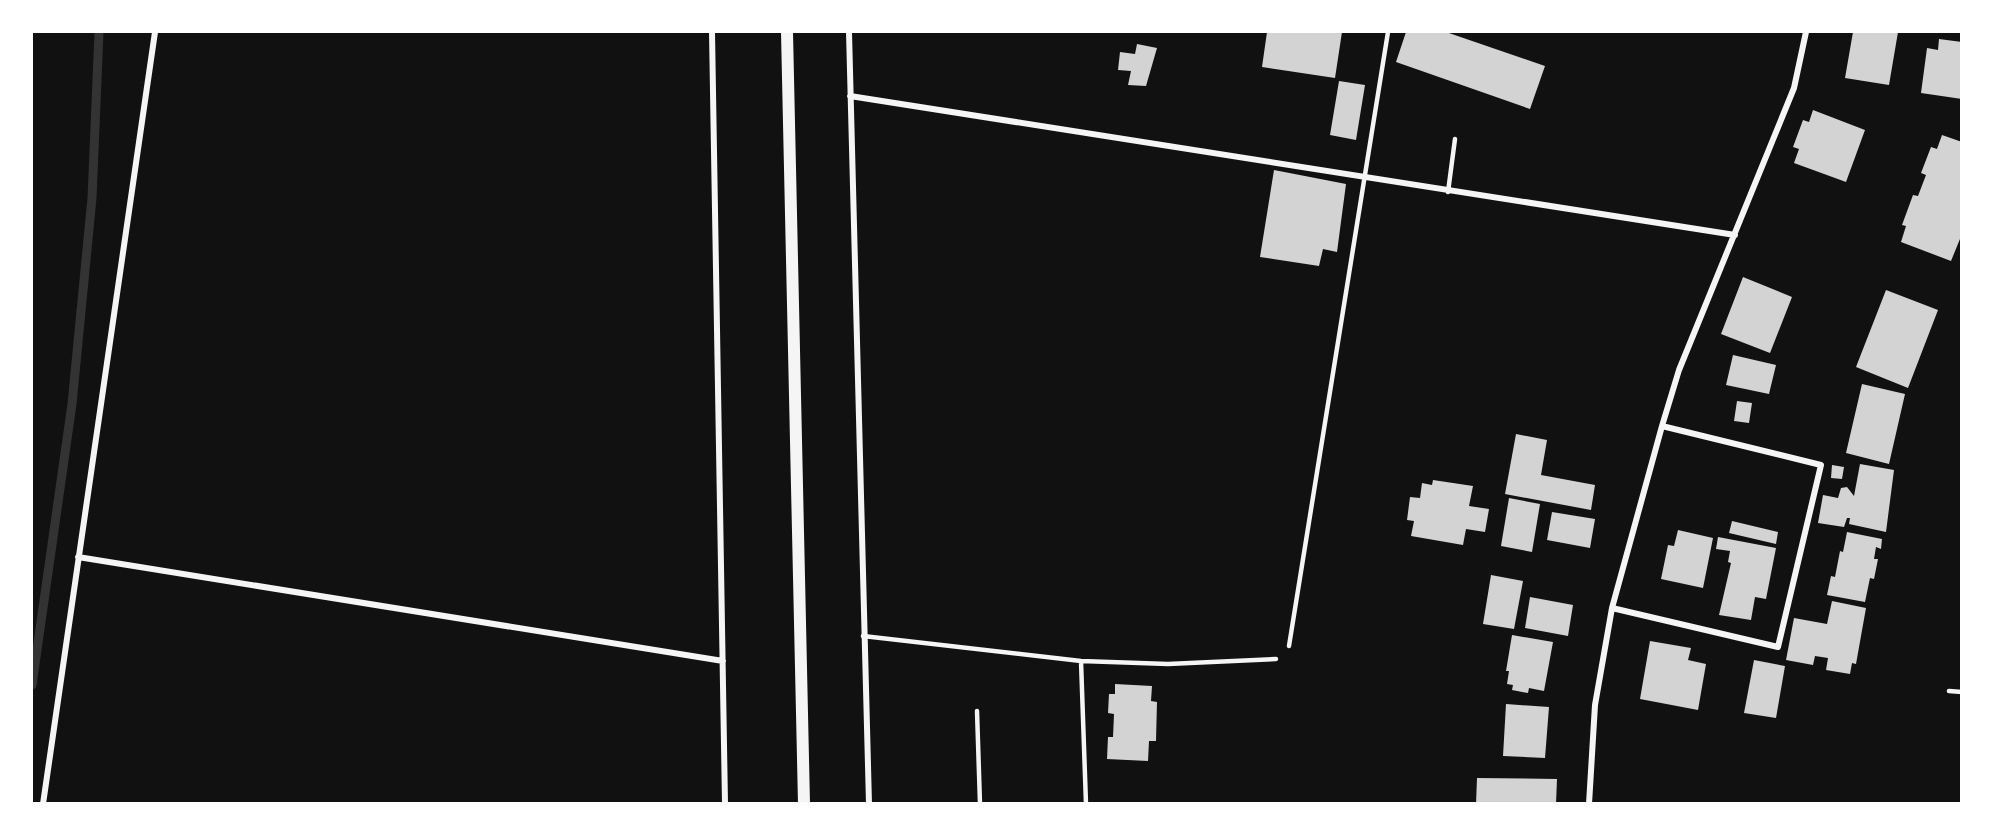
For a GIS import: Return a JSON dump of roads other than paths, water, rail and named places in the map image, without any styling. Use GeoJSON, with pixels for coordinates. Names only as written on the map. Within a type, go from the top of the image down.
{"type":"FeatureCollection","features":[{"type":"Feature","properties":{"kind":"main road"},"geometry":{"type":"LineString","coordinates":[[787,32],[804,804]]}},
{"type":"Feature","properties":{"kind":"street"},"geometry":{"type":"LineString","coordinates":[[43,804],[155,32]]}},
{"type":"Feature","properties":{"kind":"street"},"geometry":{"type":"LineString","coordinates":[[712,32],[725,804]]}},
{"type":"Feature","properties":{"kind":"street"},"geometry":{"type":"LineString","coordinates":[[849,32],[869,804]]}},
{"type":"Feature","properties":{"kind":"street"},"geometry":{"type":"LineString","coordinates":[[1589,804],[1595,705],[1612,608],[1662,426],[1680,369],[1794,88],[1806,32]]}},
{"type":"Feature","properties":{"kind":"street"},"geometry":{"type":"LineString","coordinates":[[850,96],[1448,192],[1735,235]]}},
{"type":"Feature","properties":{"kind":"street"},"geometry":{"type":"LineString","coordinates":[[1612,608],[1778,647],[1821,465],[1662,426]]}},
{"type":"Feature","properties":{"kind":"street"},"geometry":{"type":"LineString","coordinates":[[78,557],[723,661]]}},
{"type":"Feature","properties":{"kind":"lane"},"geometry":{"type":"LineString","coordinates":[[1289,646],[1388,32]]}},
{"type":"Feature","properties":{"kind":"lane"},"geometry":{"type":"LineString","coordinates":[[1448,192],[1455,139]]}},
{"type":"Feature","properties":{"kind":"lane"},"geometry":{"type":"LineString","coordinates":[[863,636],[1081,661],[1168,664],[1276,659]]}},
{"type":"Feature","properties":{"kind":"lane"},"geometry":{"type":"LineString","coordinates":[[1081,661],[1086,804]]}},
{"type":"Feature","properties":{"kind":"lane"},"geometry":{"type":"LineString","coordinates":[[1950,691],[1962,692]]}},
{"type":"Feature","properties":{"kind":"lane"},"geometry":{"type":"LineString","coordinates":[[977,711],[980,804]]}},
{"type":"Feature","properties":{"kind":"waterway"},"geometry":{"type":"LineString","coordinates":[[32,685],[72,404],[92,198],[99,32]]}}]}
